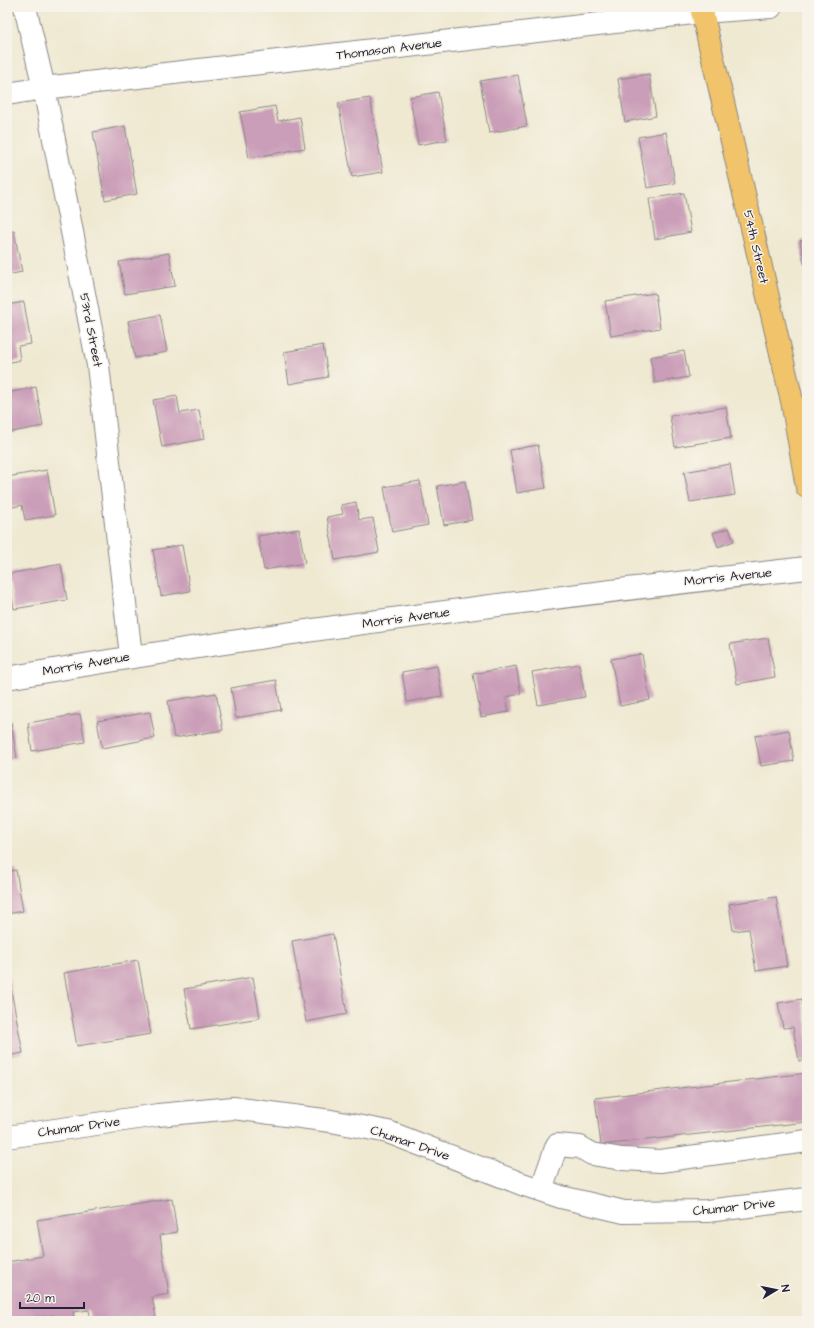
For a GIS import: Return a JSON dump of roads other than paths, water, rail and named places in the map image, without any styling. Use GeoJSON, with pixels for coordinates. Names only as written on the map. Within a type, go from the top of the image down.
{"type":"FeatureCollection","features":[{"type":"Feature","properties":{"kind":"main road","name":"54th Street"},"geometry":{"type":"LineString","coordinates":[[702,10],[792,401],[807,487]]}},
{"type":"Feature","properties":{"kind":"street","name":"53rd Street"},"geometry":{"type":"LineString","coordinates":[[25,7],[44,88],[98,365],[131,656]]}},
{"type":"Feature","properties":{"kind":"street","name":"Thomason Avenue"},"geometry":{"type":"LineString","coordinates":[[7,94],[44,88],[702,10],[771,7]]}},
{"type":"Feature","properties":{"kind":"street","name":"Morris Avenue"},"geometry":{"type":"LineString","coordinates":[[7,678],[131,656],[604,591],[807,568]]}},
{"type":"Feature","properties":{"kind":"street","name":"Chumar Drive"},"geometry":{"type":"LineString","coordinates":[[7,1137],[158,1115],[233,1108],[331,1121],[388,1132],[561,1197],[624,1212],[707,1212],[807,1199]]}},
{"type":"Feature","properties":{"kind":"street"},"geometry":{"type":"LineString","coordinates":[[541,1190],[557,1145],[580,1147],[592,1154],[622,1159],[660,1161],[807,1141]]}}]}
